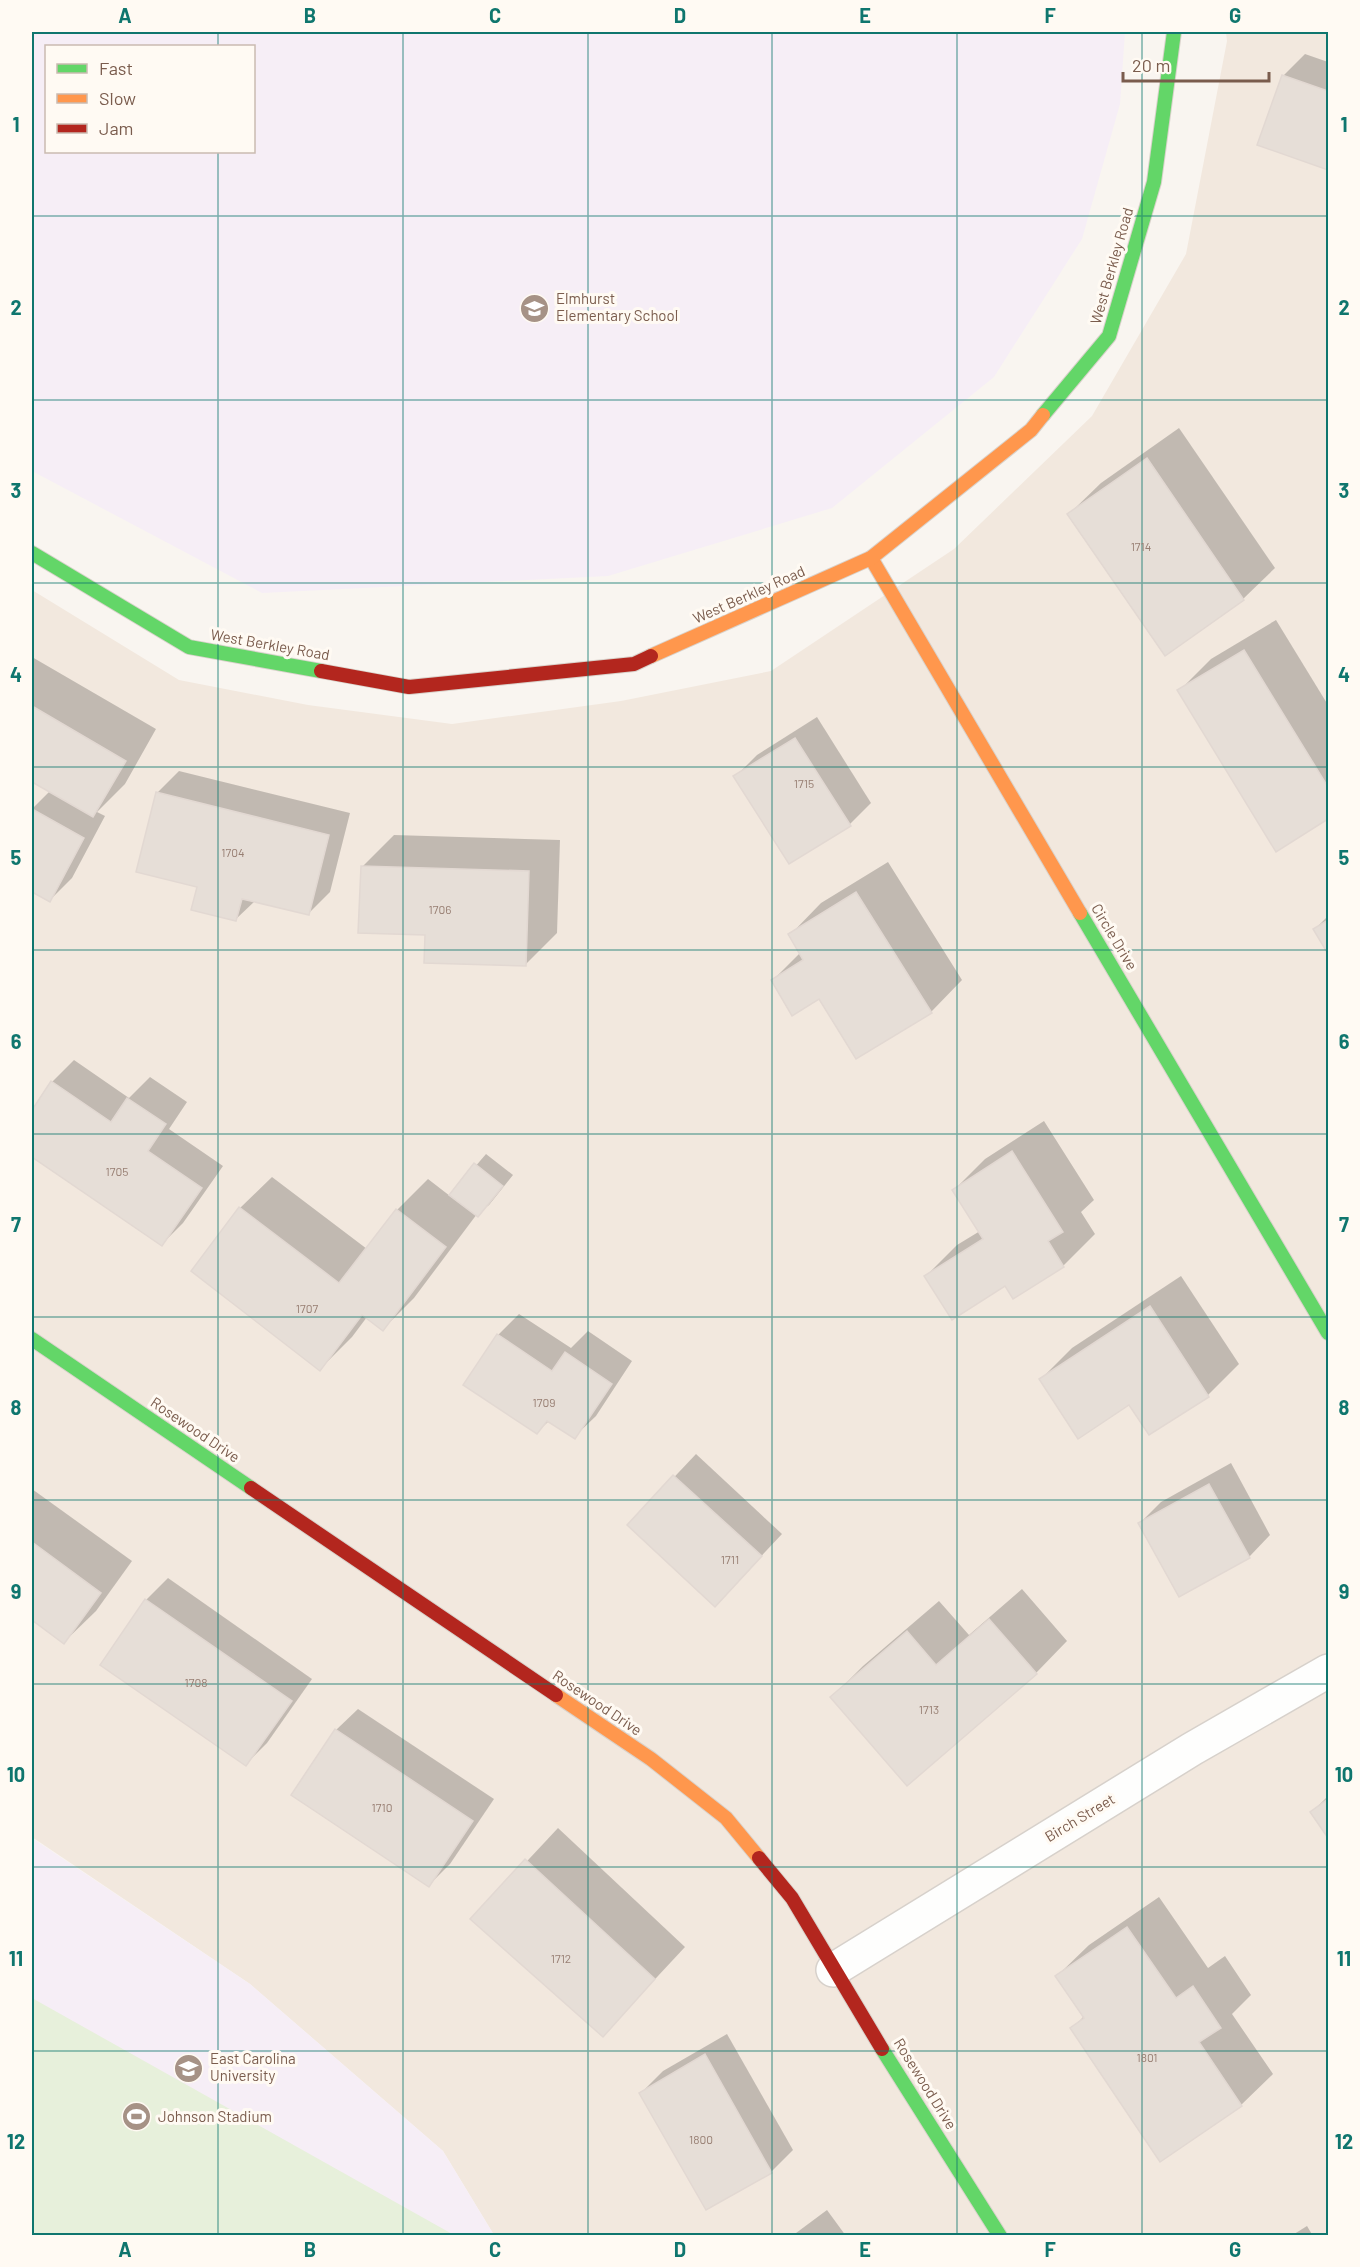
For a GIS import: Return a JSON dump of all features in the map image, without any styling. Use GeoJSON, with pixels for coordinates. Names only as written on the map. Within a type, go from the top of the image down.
{"type":"FeatureCollection","features":[{"type":"Feature","properties":{"kind":"street","name":"West Berkley Road"},"geometry":{"type":"LineString","coordinates":[[32,553],[189,647],[409,687],[634,664],[872,558],[1031,430],[1109,336],[1154,182],[1174,32]]}},
{"type":"Feature","properties":{"kind":"street","name":"Circle Drive"},"geometry":{"type":"LineString","coordinates":[[872,558],[1329,1333]]}},
{"type":"Feature","properties":{"kind":"street","name":"Rosewood Drive"},"geometry":{"type":"LineString","coordinates":[[32,1339],[651,1759],[726,1818],[792,1898],[833,1970],[1000,2235]]}},
{"type":"Feature","properties":{"kind":"street","name":"Birch Street"},"geometry":{"type":"LineString","coordinates":[[833,1970],[1192,1749],[1329,1671]]}},
{"type":"Feature","properties":{"kind":"shaded area","name":"Elmhurst Elementary School"},"geometry":{"type":"Polygon","coordinates":[[[32,32],[1125,32],[1120,104],[1082,239],[994,377],[832,508],[608,576],[262,593],[32,471],[32,32]]]}},
{"type":"Feature","properties":{"kind":"shaded area"},"geometry":{"type":"Polygon","coordinates":[[[1226,32],[1328,32],[1328,2235],[494,2235],[443,2151],[250,1984],[32,1837],[32,590],[179,680],[308,705],[452,724],[621,701],[771,671],[954,549],[1092,416],[1186,254],[1227,41],[1226,32]]]}},
{"type":"Feature","properties":{"kind":"shaded area","name":"East Carolina University"},"geometry":{"type":"Polygon","coordinates":[[[32,1838],[250,1984],[443,2151],[494,2235],[32,2235],[32,1838]]]}},
{"type":"Feature","properties":{"kind":"green space","name":"Johnson Stadium"},"geometry":{"type":"Polygon","coordinates":[[[32,1998],[454,2235],[32,2235],[32,1998]]]}},
{"type":"Feature","properties":{"kind":"building"},"geometry":{"type":"Polygon","coordinates":[[[1282,75],[1328,91],[1328,170],[1257,145],[1282,75]]]}},
{"type":"Feature","properties":{"kind":"building"},"geometry":{"type":"Polygon","coordinates":[[[1147,458],[1244,600],[1165,656],[1067,514],[1147,458]]]}},
{"type":"Feature","properties":{"kind":"building"},"geometry":{"type":"Polygon","coordinates":[[[1244,650],[1328,787],[1328,819],[1276,852],[1177,690],[1244,650]]]}},
{"type":"Feature","properties":{"kind":"building"},"geometry":{"type":"Polygon","coordinates":[[[32,706],[126,761],[93,817],[32,782],[32,706]]]}},
{"type":"Feature","properties":{"kind":"building"},"geometry":{"type":"Polygon","coordinates":[[[795,738],[851,826],[789,864],[733,776],[795,738]]]}},
{"type":"Feature","properties":{"kind":"building"},"geometry":{"type":"Polygon","coordinates":[[[156,792],[329,835],[309,915],[242,899],[236,921],[191,910],[197,887],[136,872],[156,792]]]}},
{"type":"Feature","properties":{"kind":"building"},"geometry":{"type":"Polygon","coordinates":[[[32,809],[84,838],[50,902],[32,892],[32,809]]]}},
{"type":"Feature","properties":{"kind":"building"},"geometry":{"type":"Polygon","coordinates":[[[361,866],[529,871],[526,966],[424,963],[425,935],[358,933],[361,866]]]}},
{"type":"Feature","properties":{"kind":"building"},"geometry":{"type":"Polygon","coordinates":[[[856,892],[932,1013],[856,1059],[819,999],[792,1016],[771,980],[803,960],[788,934],[856,892]]]}},
{"type":"Feature","properties":{"kind":"building"},"geometry":{"type":"Polygon","coordinates":[[[1328,920],[1328,954],[1313,929],[1328,920]]]}},
{"type":"Feature","properties":{"kind":"building"},"geometry":{"type":"Polygon","coordinates":[[[51,1081],[111,1122],[127,1098],[166,1124],[148,1151],[202,1188],[162,1246],[32,1157],[32,1110],[51,1081]]]}},
{"type":"Feature","properties":{"kind":"building"},"geometry":{"type":"Polygon","coordinates":[[[1012,1151],[1063,1232],[1048,1241],[1064,1267],[1013,1299],[1005,1286],[952,1320],[924,1276],[983,1239],[952,1190],[1012,1151]]]}},
{"type":"Feature","properties":{"kind":"building"},"geometry":{"type":"Polygon","coordinates":[[[474,1163],[503,1186],[478,1217],[449,1195],[474,1163]]]}},
{"type":"Feature","properties":{"kind":"building"},"geometry":{"type":"Polygon","coordinates":[[[239,1207],[339,1283],[396,1209],[446,1247],[383,1331],[362,1315],[320,1371],[191,1271],[239,1207]]]}},
{"type":"Feature","properties":{"kind":"building"},"geometry":{"type":"Polygon","coordinates":[[[1150,1306],[1209,1397],[1149,1435],[1129,1405],[1078,1439],[1039,1379],[1150,1306]]]}},
{"type":"Feature","properties":{"kind":"building"},"geometry":{"type":"Polygon","coordinates":[[[497,1334],[552,1371],[565,1352],[612,1384],[575,1439],[547,1421],[537,1434],[463,1385],[497,1334]]]}},
{"type":"Feature","properties":{"kind":"building"},"geometry":{"type":"Polygon","coordinates":[[[673,1475],[762,1556],[715,1607],[627,1525],[673,1475]]]}},
{"type":"Feature","properties":{"kind":"building"},"geometry":{"type":"Polygon","coordinates":[[[1209,1484],[1250,1558],[1179,1597],[1138,1523],[1209,1484]]]}},
{"type":"Feature","properties":{"kind":"building"},"geometry":{"type":"Polygon","coordinates":[[[32,1542],[101,1593],[64,1644],[32,1620],[32,1542]]]}},
{"type":"Feature","properties":{"kind":"building"},"geometry":{"type":"Polygon","coordinates":[[[145,1599],[292,1701],[246,1766],[100,1665],[145,1599]]]}},
{"type":"Feature","properties":{"kind":"building"},"geometry":{"type":"Polygon","coordinates":[[[989,1619],[1037,1674],[907,1786],[830,1697],[907,1631],[936,1665],[989,1619]]]}},
{"type":"Feature","properties":{"kind":"building"},"geometry":{"type":"Polygon","coordinates":[[[335,1729],[473,1821],[429,1887],[291,1795],[335,1729]]]}},
{"type":"Feature","properties":{"kind":"building"},"geometry":{"type":"Polygon","coordinates":[[[1328,1799],[1328,1838],[1310,1812],[1328,1799]]]}},
{"type":"Feature","properties":{"kind":"building"},"geometry":{"type":"Polygon","coordinates":[[[525,1859],[655,1979],[603,2037],[470,1919],[525,1859]]]}},
{"type":"Feature","properties":{"kind":"building"},"geometry":{"type":"Polygon","coordinates":[[[1127,1927],[1176,1998],[1193,1986],[1221,2028],[1199,2042],[1242,2106],[1160,2162],[1070,2028],[1084,2018],[1055,1976],[1127,1927]]]}},
{"type":"Feature","properties":{"kind":"building"},"geometry":{"type":"Polygon","coordinates":[[[705,2054],[772,2173],[706,2210],[639,2093],[705,2054]]]}},
{"type":"Feature","properties":{"kind":"traffic: fast"},"geometry":{"type":"LineString","coordinates":[[1043,415],[1109,336],[1154,182],[1174,32]]}},
{"type":"Feature","properties":{"kind":"traffic: fast"},"geometry":{"type":"LineString","coordinates":[[32,553],[189,647],[321,671]]}},
{"type":"Feature","properties":{"kind":"traffic: fast"},"geometry":{"type":"LineString","coordinates":[[1080,913],[1328,1333]]}},
{"type":"Feature","properties":{"kind":"traffic: fast"},"geometry":{"type":"LineString","coordinates":[[32,1339],[251,1488]]}},
{"type":"Feature","properties":{"kind":"traffic: fast"},"geometry":{"type":"LineString","coordinates":[[882,2049],[1000,2236]]}},
{"type":"Feature","properties":{"kind":"traffic: slow"},"geometry":{"type":"LineString","coordinates":[[651,656],[871,558],[1031,430],[1043,415]]}},
{"type":"Feature","properties":{"kind":"traffic: slow"},"geometry":{"type":"LineString","coordinates":[[871,558],[1080,913]]}},
{"type":"Feature","properties":{"kind":"traffic: slow"},"geometry":{"type":"LineString","coordinates":[[556,1695],[651,1759],[726,1818],[759,1858]]}},
{"type":"Feature","properties":{"kind":"traffic: jam"},"geometry":{"type":"LineString","coordinates":[[321,671],[409,687],[634,664],[651,656]]}},
{"type":"Feature","properties":{"kind":"traffic: jam"},"geometry":{"type":"LineString","coordinates":[[251,1488],[556,1695]]}},
{"type":"Feature","properties":{"kind":"traffic: jam"},"geometry":{"type":"LineString","coordinates":[[759,1858],[792,1898],[882,2049]]}},
{"type":"Feature","properties":{"kind":"place","name":"Elmhurst Elementary School"},"geometry":{"type":"Point","coordinates":[535,308]}},
{"type":"Feature","properties":{"kind":"place","name":"East Carolina University"},"geometry":{"type":"Point","coordinates":[189,2068]}},
{"type":"Feature","properties":{"kind":"place","name":"Johnson Stadium"},"geometry":{"type":"Point","coordinates":[137,2117]}}]}
